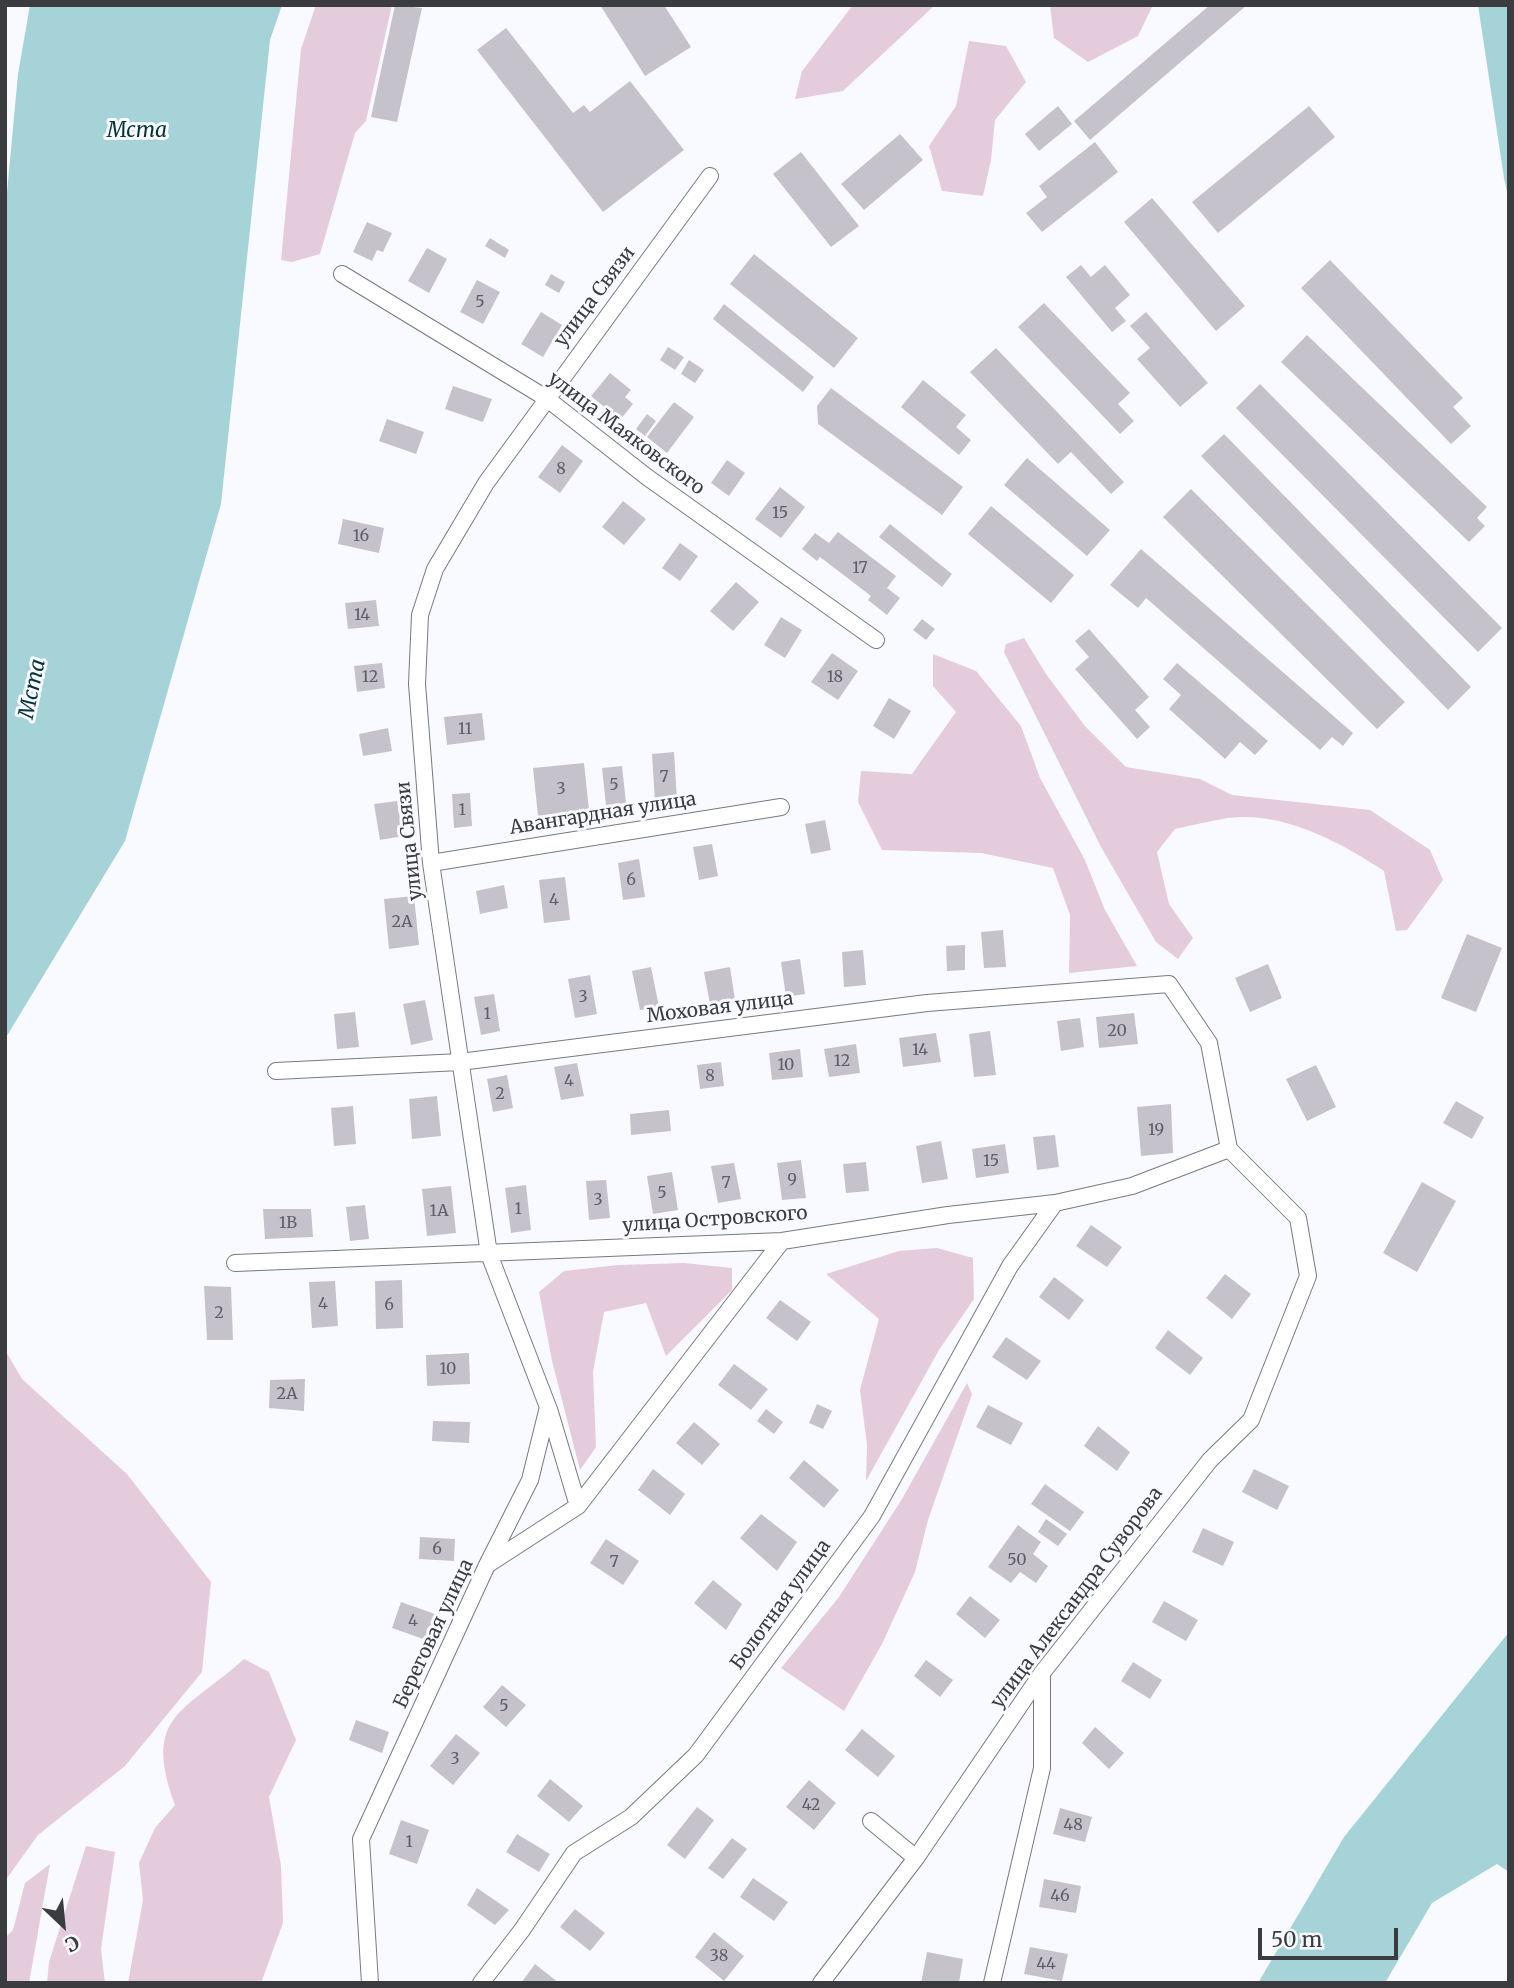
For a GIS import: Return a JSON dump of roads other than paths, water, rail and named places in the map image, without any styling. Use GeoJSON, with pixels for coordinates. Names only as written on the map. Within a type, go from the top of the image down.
{"type":"FeatureCollection","features":[{"type":"Feature","properties":{"kind":"street","name":"улица Связи"},"geometry":{"type":"LineString","coordinates":[[578,1506],[548,1407],[489,1254],[431,863],[417,684],[418,642],[426,590],[435,569],[486,483],[710,176]]}},
{"type":"Feature","properties":{"kind":"street","name":"улица Маяковского"},"geometry":{"type":"LineString","coordinates":[[342,274],[546,398],[647,477],[876,640]]}},
{"type":"Feature","properties":{"kind":"street","name":"Авангардная улица"},"geometry":{"type":"LineString","coordinates":[[431,863],[781,807]]}},
{"type":"Feature","properties":{"kind":"street","name":"Моховая улица"},"geometry":{"type":"LineString","coordinates":[[276,1072],[460,1062],[927,1003],[1169,984],[1209,1043],[1229,1149]]}},
{"type":"Feature","properties":{"kind":"street","name":"улица Островского"},"geometry":{"type":"LineString","coordinates":[[236,1263],[782,1241],[948,1215],[1055,1203],[1132,1186],[1229,1149]]}},
{"type":"Feature","properties":{"kind":"street","name":"улица Александра Суворова"},"geometry":{"type":"LineString","coordinates":[[821,1983],[916,1858],[1042,1673],[1210,1460],[1251,1420],[1308,1276],[1298,1219],[1229,1149]]}},
{"type":"Feature","properties":{"kind":"street","name":"Болотная улица"},"geometry":{"type":"LineString","coordinates":[[481,1983],[522,1930],[574,1853],[631,1817],[696,1755],[712,1734],[872,1516],[1010,1266],[1055,1203]]}},
{"type":"Feature","properties":{"kind":"street","name":"Береговая улица"},"geometry":{"type":"LineString","coordinates":[[370,1983],[361,1839],[487,1565],[578,1506],[782,1241]]}},
{"type":"Feature","properties":{"kind":"street"},"geometry":{"type":"LineString","coordinates":[[487,1565],[530,1480],[548,1407]]}},
{"type":"Feature","properties":{"kind":"street"},"geometry":{"type":"LineString","coordinates":[[992,1983],[1042,1768],[1042,1673]]}},
{"type":"Feature","properties":{"kind":"street"},"geometry":{"type":"LineString","coordinates":[[871,1821],[916,1858]]}},
{"type":"Feature","properties":{"kind":"water","name":"Мста"},"geometry":{"type":"Polygon","coordinates":[[[30,5],[282,5],[270,40],[221,504],[125,841],[5,1039],[5,214],[18,74],[30,5]]]}},
{"type":"Feature","properties":{"kind":"water"},"geometry":{"type":"Polygon","coordinates":[[[1478,5],[1509,5],[1509,201],[1504,178],[1478,5]]]}},
{"type":"Feature","properties":{"kind":"water"},"geometry":{"type":"Polygon","coordinates":[[[1509,1632],[1509,1872],[1497,1864],[1432,1903],[1385,1983],[1258,1983],[1344,1837],[1509,1632]]]}}]}
